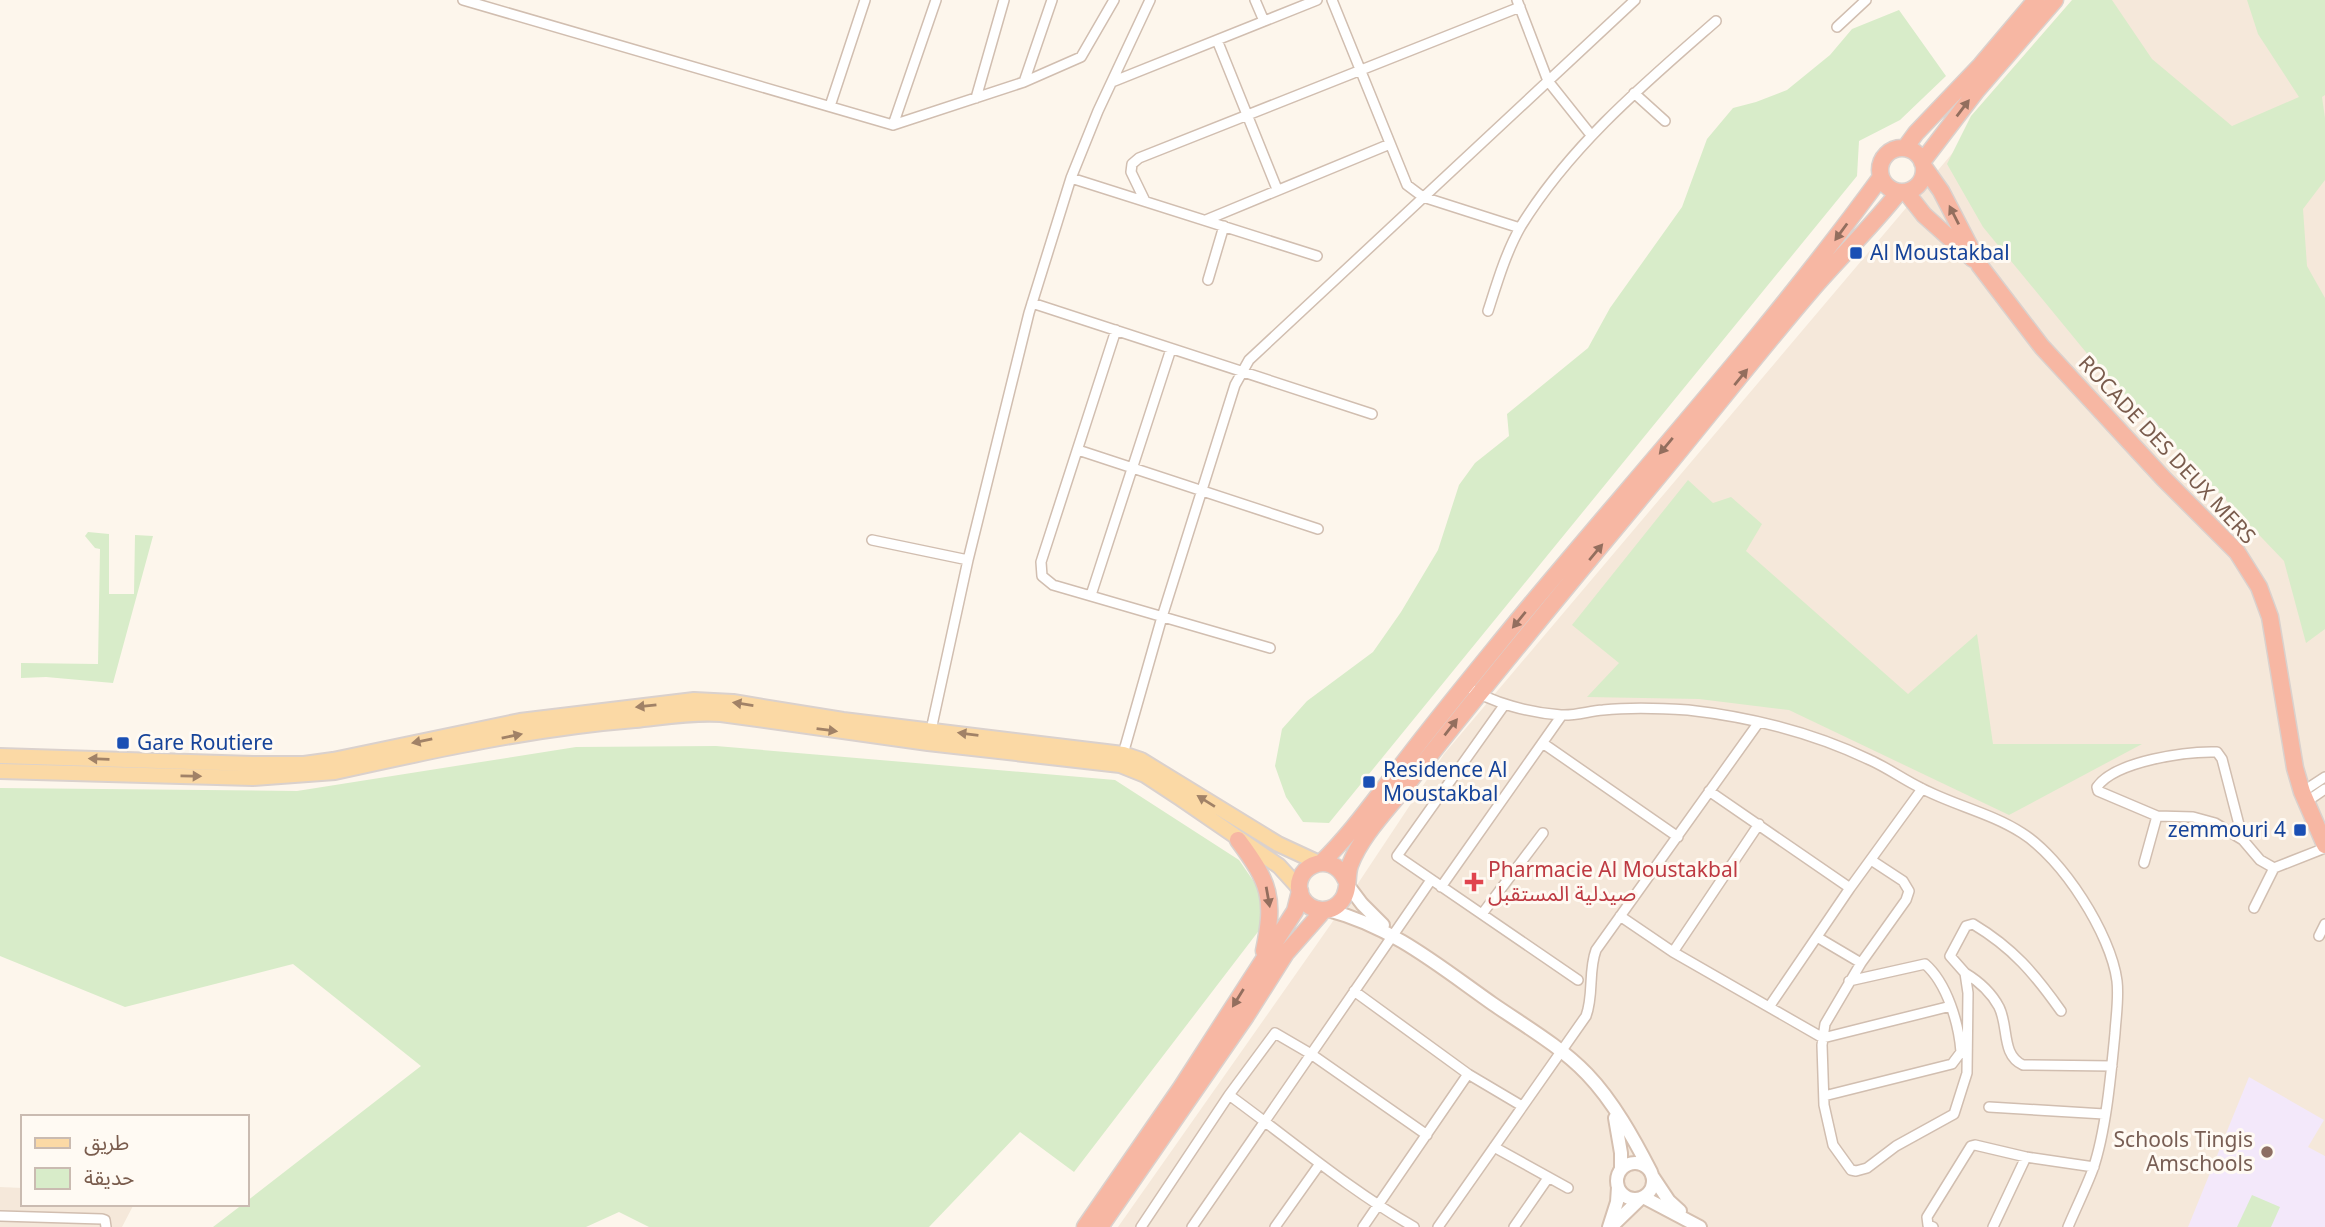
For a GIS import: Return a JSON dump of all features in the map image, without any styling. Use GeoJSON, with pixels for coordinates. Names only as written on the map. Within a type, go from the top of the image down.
{"type":"FeatureCollection","features":[{"type":"Feature","properties":{"kind":"highway"},"geometry":{"type":"LineString","coordinates":[[1905,148],[1989,57],[2036,0]]}},
{"type":"Feature","properties":{"kind":"highway"},"geometry":{"type":"LineString","coordinates":[[1085,1227],[1190,1073],[1295,911],[1304,873],[1320,863],[1351,832],[1428,732],[1472,690],[1814,287],[1903,192],[1920,183],[1923,165],[1977,90],[2055,0]]}},
{"type":"Feature","properties":{"kind":"highway"},"geometry":{"type":"LineString","coordinates":[[1903,192],[1886,185],[1881,177],[1883,159],[1892,150],[1905,148],[1913,151],[1923,165]]}},
{"type":"Feature","properties":{"kind":"highway","name":"ROCADE DES DEUX MERS"},"geometry":{"type":"LineString","coordinates":[[1923,165],[1941,191],[1980,265],[2042,347],[2246,565],[2265,600],[2270,617],[2288,731],[2304,797],[2325,846]]}},
{"type":"Feature","properties":{"kind":"highway"},"geometry":{"type":"LineString","coordinates":[[1100,1227],[1246,1016],[1286,953],[1326,910],[1342,901],[1350,863],[1364,839],[1472,690],[1518,621],[1825,253],[1881,177]]}},
{"type":"Feature","properties":{"kind":"highway","name":"ROCADE DES DEUX MERS"},"geometry":{"type":"LineString","coordinates":[[1903,192],[1941,232],[1980,265]]}},
{"type":"Feature","properties":{"kind":"highway"},"geometry":{"type":"LineString","coordinates":[[1238,841],[1252,859],[1268,888],[1270,922],[1262,960]]}},
{"type":"Feature","properties":{"kind":"highway"},"geometry":{"type":"LineString","coordinates":[[1320,863],[1338,868],[1346,882]]}},
{"type":"Feature","properties":{"kind":"highway"},"geometry":{"type":"LineString","coordinates":[[1300,889],[1312,908],[1326,910]]}},
{"type":"Feature","properties":{"kind":"main road"},"geometry":{"type":"LineString","coordinates":[[0,756],[304,764],[520,721],[694,701],[733,702],[843,720],[1123,754],[1141,760],[1278,844],[1320,863]]}},
{"type":"Feature","properties":{"kind":"main road"},"geometry":{"type":"LineString","coordinates":[[0,771],[253,778],[307,776],[583,725],[693,714],[721,714],[837,731],[1120,765],[1144,775],[1238,841],[1279,866],[1300,889]]}},
{"type":"Feature","properties":{"kind":"street"},"geometry":{"type":"LineString","coordinates":[[463,0],[893,125],[1024,82],[1081,57],[1114,0]]}},
{"type":"Feature","properties":{"kind":"street"},"geometry":{"type":"LineString","coordinates":[[830,106],[865,0]]}},
{"type":"Feature","properties":{"kind":"street"},"geometry":{"type":"LineString","coordinates":[[893,125],[936,0]]}},
{"type":"Feature","properties":{"kind":"street"},"geometry":{"type":"LineString","coordinates":[[976,98],[1004,0]]}},
{"type":"Feature","properties":{"kind":"street"},"geometry":{"type":"LineString","coordinates":[[1024,82],[1052,0]]}},
{"type":"Feature","properties":{"kind":"street"},"geometry":{"type":"LineString","coordinates":[[1255,0],[1264,21]]}},
{"type":"Feature","properties":{"kind":"street"},"geometry":{"type":"LineString","coordinates":[[1112,82],[1317,0]]}},
{"type":"Feature","properties":{"kind":"street"},"geometry":{"type":"LineString","coordinates":[[1332,0],[1407,185],[1423,197],[1520,228]]}},
{"type":"Feature","properties":{"kind":"street"},"geometry":{"type":"LineString","coordinates":[[1123,754],[1201,491],[1241,372],[1257,351],[1635,0]]}},
{"type":"Feature","properties":{"kind":"street"},"geometry":{"type":"LineString","coordinates":[[1837,27],[1866,0]]}},
{"type":"Feature","properties":{"kind":"street"},"geometry":{"type":"LineString","coordinates":[[931,730],[968,560],[1032,303],[1071,178],[1145,1]]}},
{"type":"Feature","properties":{"kind":"street"},"geometry":{"type":"LineString","coordinates":[[1144,201],[1131,172],[1135,160],[1518,3],[1548,81],[1591,135]]}},
{"type":"Feature","properties":{"kind":"street"},"geometry":{"type":"LineString","coordinates":[[1488,311],[1520,228],[1556,177],[1591,135],[1634,93],[1716,21]]}},
{"type":"Feature","properties":{"kind":"street"},"geometry":{"type":"LineString","coordinates":[[1217,40],[1277,190]]}},
{"type":"Feature","properties":{"kind":"street"},"geometry":{"type":"LineString","coordinates":[[1634,93],[1665,121]]}},
{"type":"Feature","properties":{"kind":"street"},"geometry":{"type":"LineString","coordinates":[[1206,220],[1390,144]]}},
{"type":"Feature","properties":{"kind":"street"},"geometry":{"type":"LineString","coordinates":[[1071,178],[1318,256]]}},
{"type":"Feature","properties":{"kind":"street"},"geometry":{"type":"LineString","coordinates":[[1208,280],[1224,226]]}},
{"type":"Feature","properties":{"kind":"street"},"geometry":{"type":"LineString","coordinates":[[1032,303],[1372,414]]}},
{"type":"Feature","properties":{"kind":"street"},"geometry":{"type":"LineString","coordinates":[[1116,330],[1040,569],[1046,582],[1270,648]]}},
{"type":"Feature","properties":{"kind":"street"},"geometry":{"type":"LineString","coordinates":[[1091,595],[1171,349]]}},
{"type":"Feature","properties":{"kind":"street"},"geometry":{"type":"LineString","coordinates":[[1078,450],[1318,529]]}},
{"type":"Feature","properties":{"kind":"street"},"geometry":{"type":"LineString","coordinates":[[872,540],[968,560]]}},
{"type":"Feature","properties":{"kind":"street"},"geometry":{"type":"LineString","coordinates":[[1472,690],[1505,704],[1562,715],[1604,709],[1667,709],[1759,722],[1813,737],[1849,751],[1922,789],[2003,822],[2024,833],[2051,857],[2090,908],[2117,979],[2112,1066],[2105,1114],[2094,1167],[2068,1227]]}},
{"type":"Feature","properties":{"kind":"street"},"geometry":{"type":"LineString","coordinates":[[1505,704],[1397,856],[1578,980]]}},
{"type":"Feature","properties":{"kind":"street"},"geometry":{"type":"LineString","coordinates":[[1441,887],[1562,715]]}},
{"type":"Feature","properties":{"kind":"street"},"geometry":{"type":"LineString","coordinates":[[1438,1227],[1586,1016],[1591,996],[1592,961],[1596,950],[1759,722]]}},
{"type":"Feature","properties":{"kind":"street"},"geometry":{"type":"LineString","coordinates":[[1544,744],[1678,837]]}},
{"type":"Feature","properties":{"kind":"street"},"geometry":{"type":"LineString","coordinates":[[2243,839],[2222,759],[2217,752],[2144,762],[2098,783],[2098,791],[2157,816],[2206,820],[2243,839],[2260,860],[2274,868]]}},
{"type":"Feature","properties":{"kind":"street"},"geometry":{"type":"LineString","coordinates":[[2304,797],[2325,777]]}},
{"type":"Feature","properties":{"kind":"street"},"geometry":{"type":"LineString","coordinates":[[1769,1007],[1922,789]]}},
{"type":"Feature","properties":{"kind":"street"},"geometry":{"type":"LineString","coordinates":[[2304,797],[2325,789]]}},
{"type":"Feature","properties":{"kind":"street"},"geometry":{"type":"LineString","coordinates":[[1709,791],[1850,888]]}},
{"type":"Feature","properties":{"kind":"street"},"geometry":{"type":"LineString","coordinates":[[2144,863],[2157,816]]}},
{"type":"Feature","properties":{"kind":"street"},"geometry":{"type":"LineString","coordinates":[[1673,952],[1759,824]]}},
{"type":"Feature","properties":{"kind":"street"},"geometry":{"type":"LineString","coordinates":[[1482,915],[1543,833]]}},
{"type":"Feature","properties":{"kind":"street"},"geometry":{"type":"LineString","coordinates":[[2254,908],[2274,868],[2325,846]]}},
{"type":"Feature","properties":{"kind":"street"},"geometry":{"type":"LineString","coordinates":[[1871,860],[1903,881],[1909,891],[1906,900],[1861,963],[1829,1015],[1823,1038],[1824,1096],[1831,1140],[1846,1164],[1856,1171],[1867,1168],[1896,1146],[1954,1114],[1967,1073],[1968,993],[1965,973]]}},
{"type":"Feature","properties":{"kind":"street"},"geometry":{"type":"LineString","coordinates":[[1192,1227],[1431,880]]}},
{"type":"Feature","properties":{"kind":"street"},"geometry":{"type":"LineString","coordinates":[[1346,882],[1362,904],[1393,934],[1560,1050],[1589,1076],[1633,1138],[1652,1175],[1687,1219]]}},
{"type":"Feature","properties":{"kind":"street"},"geometry":{"type":"LineString","coordinates":[[1326,910],[1354,917],[1393,934]]}},
{"type":"Feature","properties":{"kind":"street"},"geometry":{"type":"LineString","coordinates":[[1620,916],[1673,952],[1823,1038],[1951,1006]]}},
{"type":"Feature","properties":{"kind":"street"},"geometry":{"type":"LineString","coordinates":[[2060,1011],[2035,974],[2014,953],[1973,924],[1963,930],[1950,955],[1995,1001],[2003,1017],[2010,1055],[2018,1063],[2112,1066]]}},
{"type":"Feature","properties":{"kind":"street"},"geometry":{"type":"LineString","coordinates":[[2319,936],[2325,924]]}},
{"type":"Feature","properties":{"kind":"street"},"geometry":{"type":"LineString","coordinates":[[1817,937],[1861,963]]}},
{"type":"Feature","properties":{"kind":"street"},"geometry":{"type":"LineString","coordinates":[[1824,1096],[1952,1064],[1961,1052],[1959,1030],[1951,1006],[1925,964],[1849,981]]}},
{"type":"Feature","properties":{"kind":"street"},"geometry":{"type":"LineString","coordinates":[[1354,991],[1468,1074],[1522,1106]]}},
{"type":"Feature","properties":{"kind":"street"},"geometry":{"type":"LineString","coordinates":[[1141,1227],[1229,1095],[1272,1035],[1278,1033],[1427,1135]]}},
{"type":"Feature","properties":{"kind":"street"},"geometry":{"type":"LineString","coordinates":[[1363,1227],[1468,1074]]}},
{"type":"Feature","properties":{"kind":"street"},"geometry":{"type":"LineString","coordinates":[[1229,1095],[1319,1165],[1414,1227]]}},
{"type":"Feature","properties":{"kind":"street"},"geometry":{"type":"LineString","coordinates":[[1989,1107],[2105,1114]]}},
{"type":"Feature","properties":{"kind":"street"},"geometry":{"type":"LineString","coordinates":[[1610,1227],[1617,1202],[1621,1153],[1613,1110]]}},
{"type":"Feature","properties":{"kind":"street"},"geometry":{"type":"LineString","coordinates":[[1933,1227],[1928,1225],[1927,1217],[1971,1146],[2094,1167]]}},
{"type":"Feature","properties":{"kind":"street"},"geometry":{"type":"LineString","coordinates":[[1494,1147],[1568,1188]]}},
{"type":"Feature","properties":{"kind":"street"},"geometry":{"type":"LineString","coordinates":[[1993,1227],[2026,1157]]}},
{"type":"Feature","properties":{"kind":"street"},"geometry":{"type":"LineString","coordinates":[[1610,1227],[1652,1189],[1652,1175],[1648,1167],[1637,1162],[1620,1170]]}},
{"type":"Feature","properties":{"kind":"street"},"geometry":{"type":"LineString","coordinates":[[1275,1227],[1319,1165]]}},
{"type":"Feature","properties":{"kind":"street"},"geometry":{"type":"LineString","coordinates":[[1514,1227],[1548,1178]]}},
{"type":"Feature","properties":{"kind":"street"},"geometry":{"type":"LineString","coordinates":[[1618,1187],[1629,1198],[1642,1198],[1700,1227]]}},
{"type":"Feature","properties":{"kind":"street"},"geometry":{"type":"LineString","coordinates":[[0,1216],[71,1222],[102,1219],[105,1220],[106,1227]]}},
{"type":"Feature","properties":{"kind":"shaded area"},"geometry":{"type":"Polygon","coordinates":[[[2082,0],[2325,0],[2325,1227],[1118,1227],[1331,924],[1444,754],[2082,0]]]}},
{"type":"Feature","properties":{"kind":"shaded area","name":"Schools Tingis Amschools"},"geometry":{"type":"Polygon","coordinates":[[[2249,1077],[2324,1120],[2308,1147],[2325,1156],[2325,1227],[2188,1227],[2249,1077]]]}},
{"type":"Feature","properties":{"kind":"shaded area"},"geometry":{"type":"Polygon","coordinates":[[[0,1187],[21,1188],[21,1206],[133,1206],[122,1227],[0,1227],[0,1187]]]}},
{"type":"Feature","properties":{"kind":"green space"},"geometry":{"type":"Polygon","coordinates":[[[2072,0],[2112,0],[2152,59],[2232,126],[2299,97],[2258,34],[2247,0],[2325,0],[2325,95],[2322,97],[2325,118],[2325,180],[2303,209],[2307,266],[2325,298],[2325,629],[2306,643],[2284,561],[2094,362],[1983,227],[1947,164],[1971,116],[2072,0]]]}},
{"type":"Feature","properties":{"kind":"green space"},"geometry":{"type":"Polygon","coordinates":[[[1899,10],[1946,76],[1900,120],[1859,141],[1857,176],[1329,823],[1303,822],[1286,797],[1275,766],[1282,729],[1307,701],[1373,652],[1401,612],[1438,550],[1459,485],[1475,463],[1509,436],[1507,414],[1588,348],[1610,308],[1682,207],[1707,139],[1733,108],[1787,90],[1830,55],[1852,29],[1899,10]]]}},
{"type":"Feature","properties":{"kind":"green space"},"geometry":{"type":"Polygon","coordinates":[[[1688,480],[1713,503],[1731,497],[1762,524],[1746,551],[1908,694],[1977,634],[1993,744],[2142,744],[2009,815],[1789,710],[1699,699],[1587,697],[1619,663],[1572,625],[1688,480]]]}},
{"type":"Feature","properties":{"kind":"green space"},"geometry":{"type":"Polygon","coordinates":[[[88,532],[109,534],[109,594],[134,594],[135,535],[153,536],[113,683],[46,677],[21,678],[21,663],[98,664],[100,549],[95,548],[85,536],[88,532]]]}},
{"type":"Feature","properties":{"kind":"green space"},"geometry":{"type":"Polygon","coordinates":[[[716,746],[1115,780],[1239,860],[1274,911],[1074,1172],[1020,1132],[929,1227],[649,1227],[619,1212],[586,1227],[213,1227],[240,1206],[248,1206],[248,1200],[421,1066],[293,964],[125,1007],[0,956],[0,788],[297,791],[576,747],[716,746]]]}},
{"type":"Feature","properties":{"kind":"green space"},"geometry":{"type":"Polygon","coordinates":[[[2252,1195],[2280,1207],[2271,1227],[2237,1227],[2252,1195]]]}},
{"type":"Feature","properties":{"kind":"place","name":"Al Moustakbal"},"geometry":{"type":"Point","coordinates":[1856,253]}},
{"type":"Feature","properties":{"kind":"place","name":"Gare Routiere"},"geometry":{"type":"Point","coordinates":[123,743]}},
{"type":"Feature","properties":{"kind":"place","name":"Residence Al Moustakbal"},"geometry":{"type":"Point","coordinates":[1369,782]}},
{"type":"Feature","properties":{"kind":"place","name":"zemmouri 4"},"geometry":{"type":"Point","coordinates":[2300,830]}},
{"type":"Feature","properties":{"kind":"place","name":"Pharmacie Al Moustakbal صيدلية المستقبل"},"geometry":{"type":"Point","coordinates":[1474,882]}},
{"type":"Feature","properties":{"kind":"place","name":"Schools Tingis Amschools"},"geometry":{"type":"Point","coordinates":[2267,1152]}}]}
